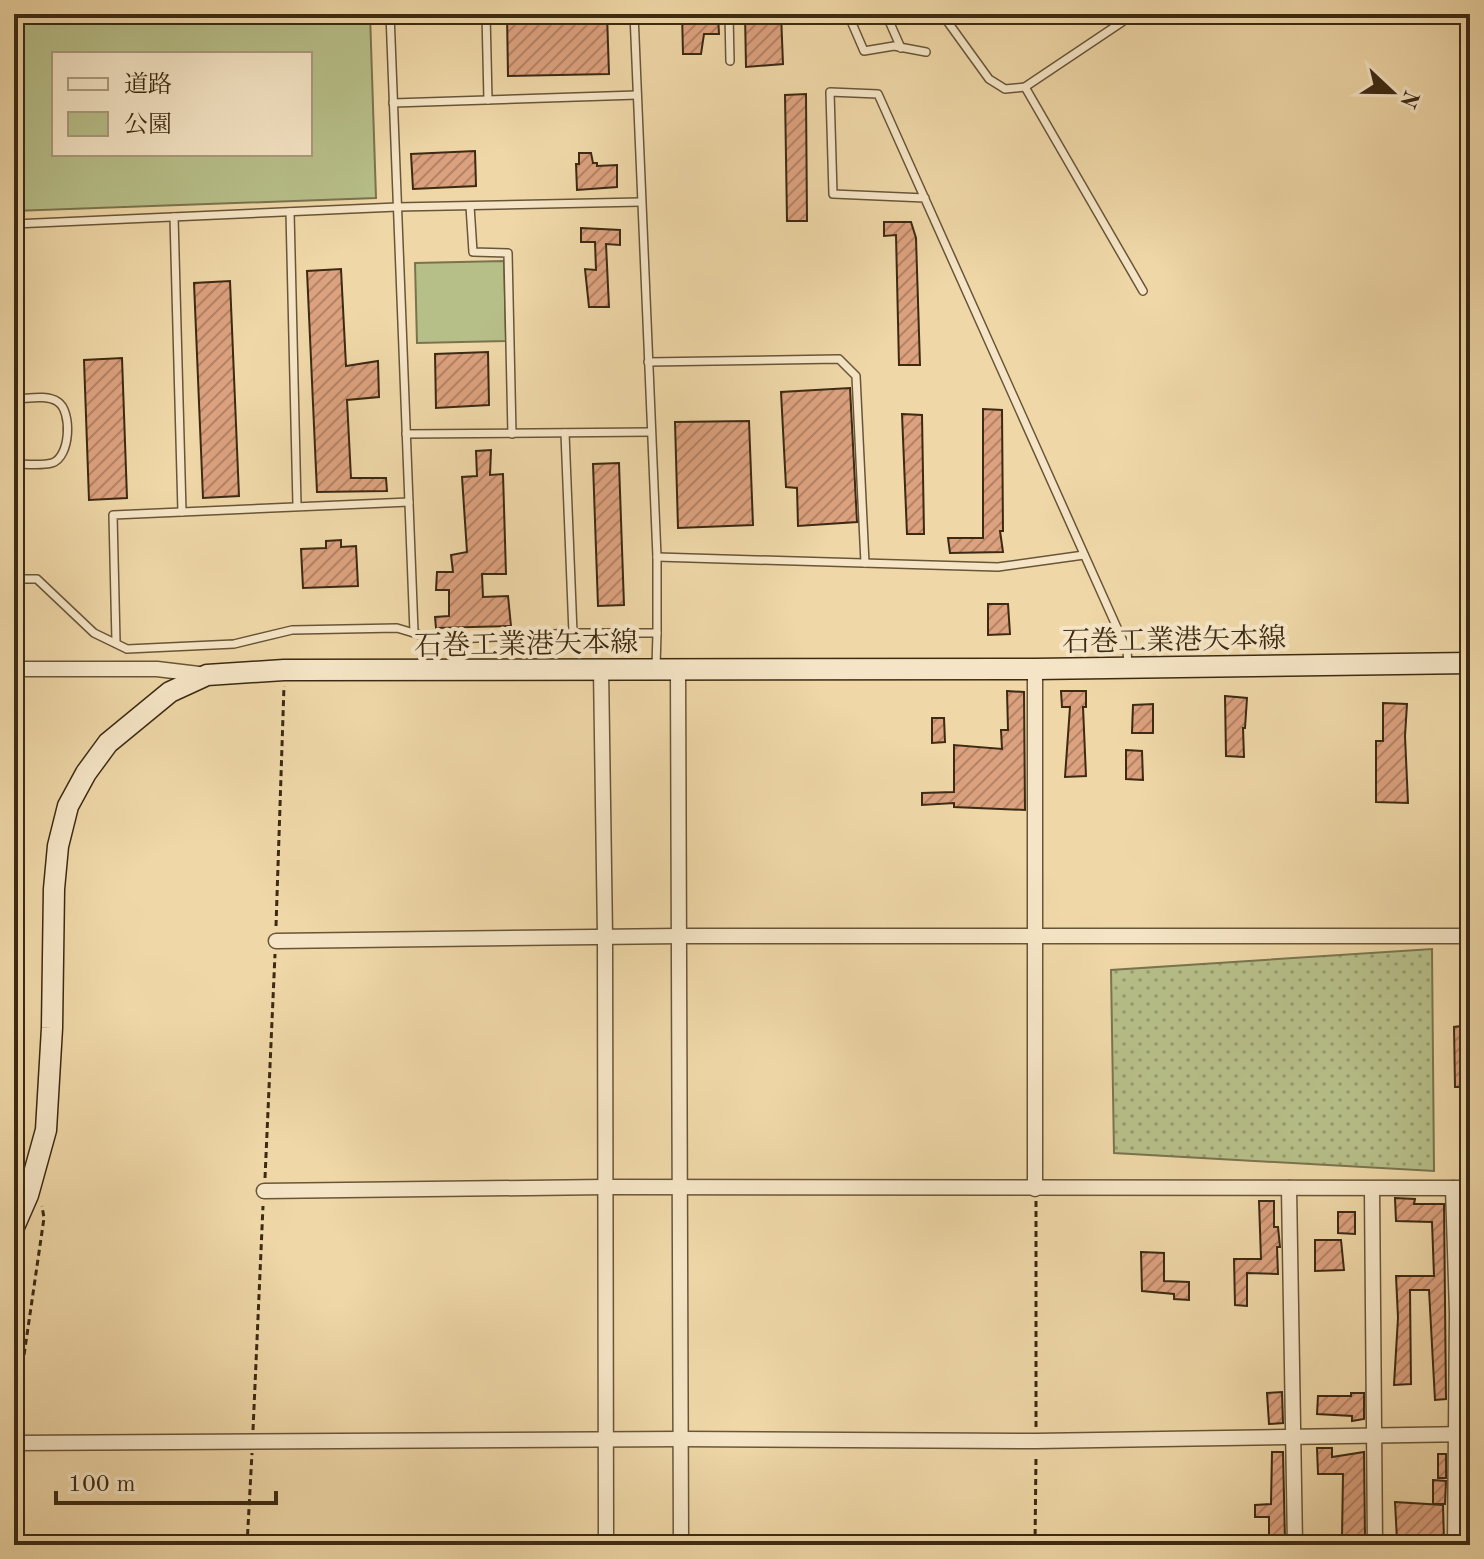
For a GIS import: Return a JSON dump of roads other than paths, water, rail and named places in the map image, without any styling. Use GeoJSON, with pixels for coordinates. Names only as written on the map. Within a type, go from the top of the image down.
{"type":"FeatureCollection","features":[{"type":"Feature","properties":{"kind":"main road","name":"石巻工業港矢本線"},"geometry":{"type":"LineString","coordinates":[[14,1227],[28,1195],[46,1130],[52,1028],[54,889],[58,846],[68,806],[86,773],[108,743],[170,692],[207,675],[284,670],[1035,669],[1470,663]]}},
{"type":"Feature","properties":{"kind":"street"},"geometry":{"type":"LineString","coordinates":[[14,669],[157,669],[207,675]]}},
{"type":"Feature","properties":{"kind":"street"},"geometry":{"type":"LineString","coordinates":[[601,669],[605,936],[606,1545]]}},
{"type":"Feature","properties":{"kind":"street"},"geometry":{"type":"LineString","coordinates":[[678,669],[681,1545]]}},
{"type":"Feature","properties":{"kind":"street"},"geometry":{"type":"LineString","coordinates":[[1035,669],[1035,1189]]}},
{"type":"Feature","properties":{"kind":"street"},"geometry":{"type":"LineString","coordinates":[[276,941],[605,936],[1470,936]]}},
{"type":"Feature","properties":{"kind":"street"},"geometry":{"type":"LineString","coordinates":[[264,1191],[606,1187],[1470,1188]]}},
{"type":"Feature","properties":{"kind":"street"},"geometry":{"type":"LineString","coordinates":[[1289,1188],[1295,1545]]}},
{"type":"Feature","properties":{"kind":"street"},"geometry":{"type":"LineString","coordinates":[[1453,1188],[1463,1313],[1463,1434],[1455,1545]]}},
{"type":"Feature","properties":{"kind":"street"},"geometry":{"type":"LineString","coordinates":[[1372,1189],[1375,1545]]}},
{"type":"Feature","properties":{"kind":"street"},"geometry":{"type":"LineString","coordinates":[[14,1443],[682,1439],[1036,1441],[1463,1434]]}},
{"type":"Feature","properties":{"kind":"lane"},"geometry":{"type":"LineString","coordinates":[[390,14],[414,632]]}},
{"type":"Feature","properties":{"kind":"lane"},"geometry":{"type":"LineString","coordinates":[[486,14],[488,100]]}},
{"type":"Feature","properties":{"kind":"lane"},"geometry":{"type":"LineString","coordinates":[[634,14],[657,557],[656,669]]}},
{"type":"Feature","properties":{"kind":"lane"},"geometry":{"type":"LineString","coordinates":[[729,14],[730,61]]}},
{"type":"Feature","properties":{"kind":"lane"},"geometry":{"type":"LineString","coordinates":[[848,14],[864,51],[901,48],[926,52]]}},
{"type":"Feature","properties":{"kind":"lane"},"geometry":{"type":"LineString","coordinates":[[886,14],[901,48]]}},
{"type":"Feature","properties":{"kind":"lane"},"geometry":{"type":"LineString","coordinates":[[942,14],[989,79],[1005,89],[1025,87],[1122,22],[1127,14]]}},
{"type":"Feature","properties":{"kind":"lane"},"geometry":{"type":"LineString","coordinates":[[1025,87],[1143,291]]}},
{"type":"Feature","properties":{"kind":"lane"},"geometry":{"type":"LineString","coordinates":[[925,198],[833,194],[830,92],[878,94],[925,198],[1084,555],[1127,650],[1128,667]]}},
{"type":"Feature","properties":{"kind":"lane"},"geometry":{"type":"LineString","coordinates":[[393,103],[637,95]]}},
{"type":"Feature","properties":{"kind":"lane"},"geometry":{"type":"LineString","coordinates":[[14,224],[397,207],[641,202]]}},
{"type":"Feature","properties":{"kind":"lane"},"geometry":{"type":"LineString","coordinates":[[470,206],[473,252],[508,253],[512,434]]}},
{"type":"Feature","properties":{"kind":"lane"},"geometry":{"type":"LineString","coordinates":[[290,212],[297,505]]}},
{"type":"Feature","properties":{"kind":"lane"},"geometry":{"type":"LineString","coordinates":[[174,217],[182,512]]}},
{"type":"Feature","properties":{"kind":"lane"},"geometry":{"type":"LineString","coordinates":[[648,362],[839,359],[856,376],[865,563]]}},
{"type":"Feature","properties":{"kind":"lane"},"geometry":{"type":"LineString","coordinates":[[14,399],[49,398],[60,402],[66,413],[67,449],[62,457],[52,463],[14,464]]}},
{"type":"Feature","properties":{"kind":"lane"},"geometry":{"type":"LineString","coordinates":[[406,434],[651,432]]}},
{"type":"Feature","properties":{"kind":"lane"},"geometry":{"type":"LineString","coordinates":[[565,433],[573,633]]}},
{"type":"Feature","properties":{"kind":"lane"},"geometry":{"type":"LineString","coordinates":[[116,642],[113,515],[409,502]]}},
{"type":"Feature","properties":{"kind":"lane"},"geometry":{"type":"LineString","coordinates":[[657,557],[998,567],[1084,555]]}},
{"type":"Feature","properties":{"kind":"lane"},"geometry":{"type":"LineString","coordinates":[[14,579],[37,579],[94,633],[127,649],[234,644],[292,630],[397,628],[437,640],[573,633],[657,633]]}}]}
